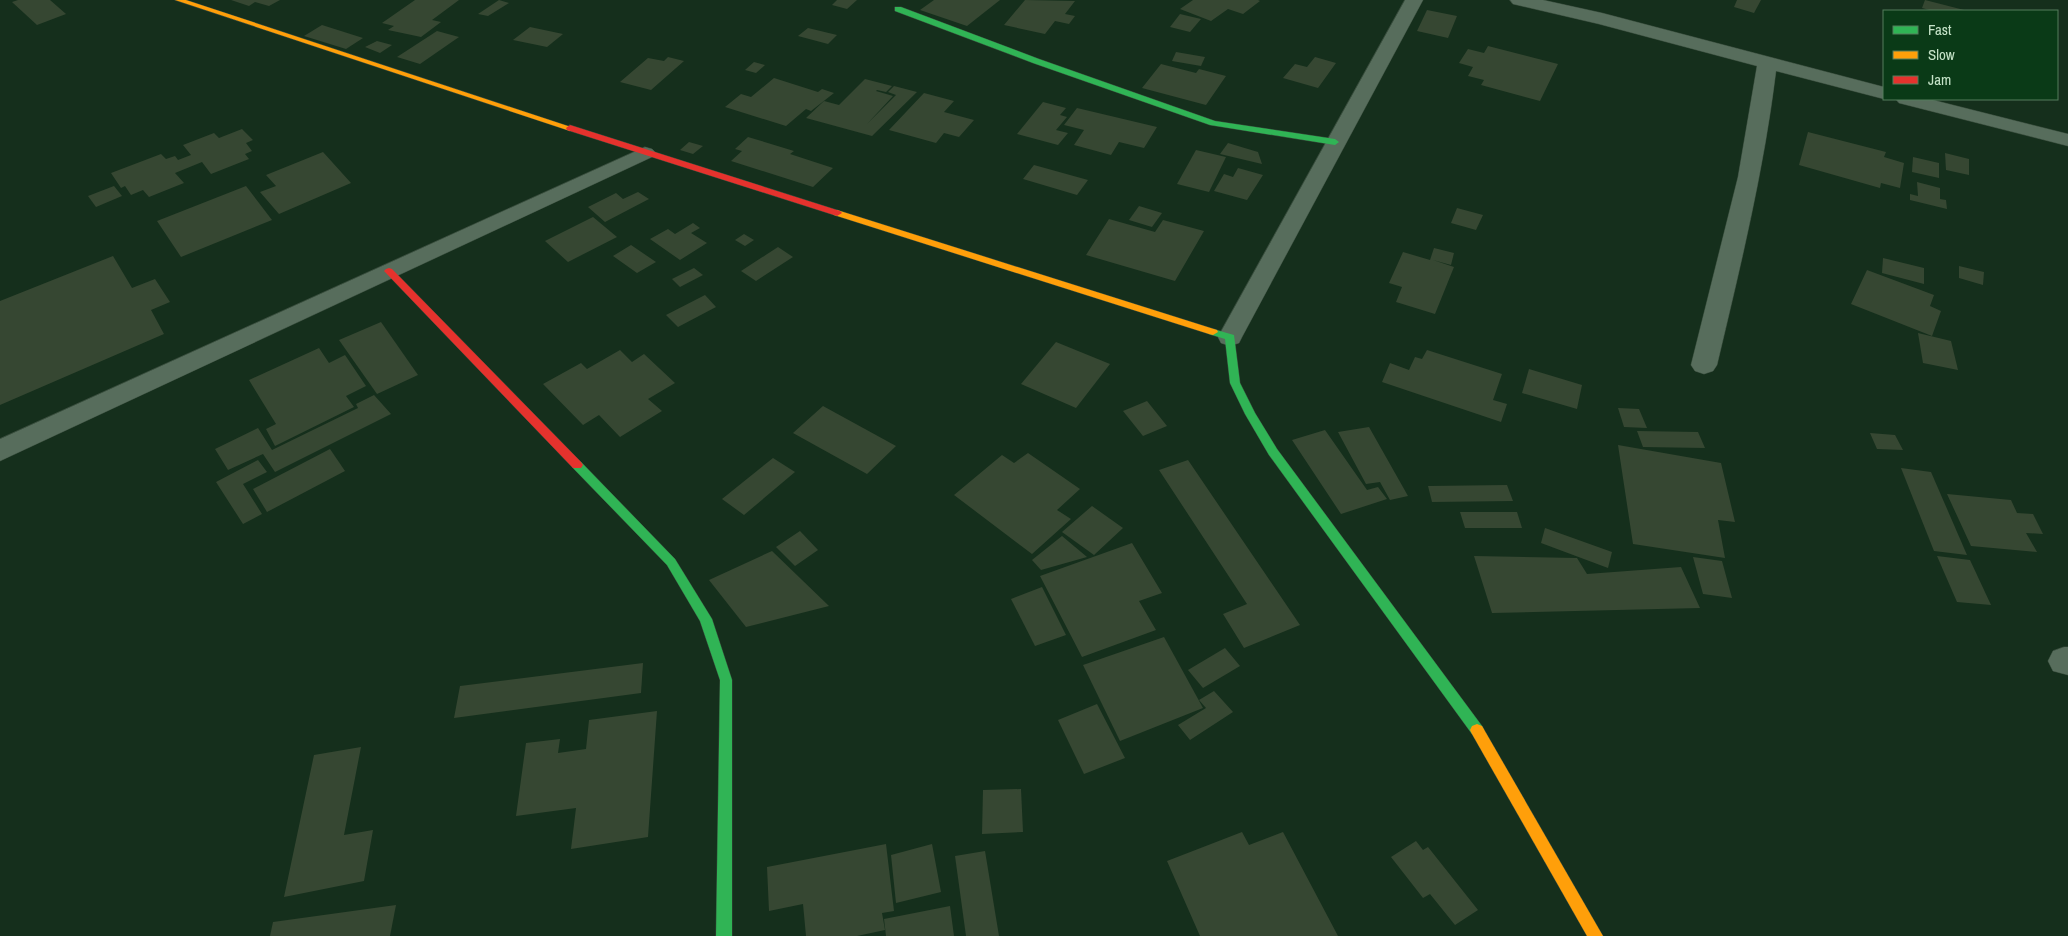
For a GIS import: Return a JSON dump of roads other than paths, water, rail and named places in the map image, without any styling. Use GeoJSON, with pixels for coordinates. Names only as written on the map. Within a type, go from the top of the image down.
{"type":"FeatureCollection","features":[{"type":"Feature","properties":{"kind":"street"},"geometry":{"type":"LineString","coordinates":[[179,0],[645,153],[1230,337]]}},
{"type":"Feature","properties":{"kind":"street"},"geometry":{"type":"LineString","coordinates":[[1414,0],[1230,337],[1235,383],[1250,414],[1273,452],[1471,720],[1595,936]]}},
{"type":"Feature","properties":{"kind":"street"},"geometry":{"type":"LineString","coordinates":[[1520,0],[1602,19],[1883,93]]}},
{"type":"Feature","properties":{"kind":"street"},"geometry":{"type":"LineString","coordinates":[[898,9],[1036,61],[1213,123],[1335,142]]}},
{"type":"Feature","properties":{"kind":"street"},"geometry":{"type":"LineString","coordinates":[[1704,365],[1762,114],[1767,63]]}},
{"type":"Feature","properties":{"kind":"street"},"geometry":{"type":"LineString","coordinates":[[1910,100],[2068,140]]}},
{"type":"Feature","properties":{"kind":"street"},"geometry":{"type":"LineString","coordinates":[[0,451],[645,153]]}},
{"type":"Feature","properties":{"kind":"street"},"geometry":{"type":"LineString","coordinates":[[389,270],[672,562],[706,619],[726,680],[724,936]]}}]}
